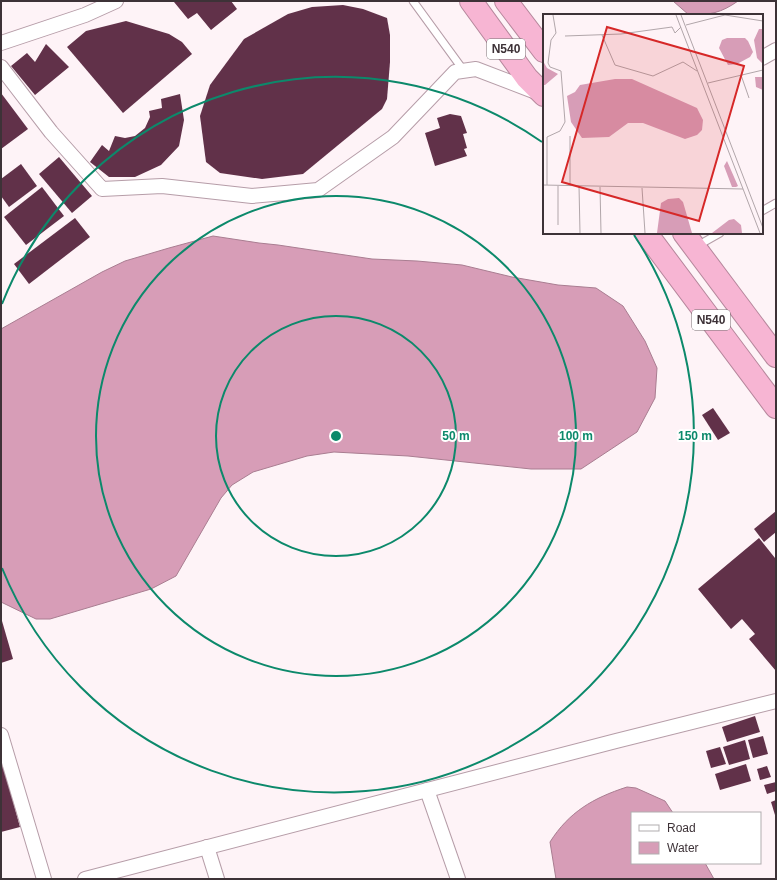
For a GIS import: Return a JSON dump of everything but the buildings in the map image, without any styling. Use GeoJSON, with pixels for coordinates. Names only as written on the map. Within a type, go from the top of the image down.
{"type":"FeatureCollection","features":[{"type":"Feature","properties":{"kind":"highway","name":"N540"},"geometry":{"type":"LineString","coordinates":[[470,1],[527,78],[543,94]]}},
{"type":"Feature","properties":{"kind":"highway","name":"N540"},"geometry":{"type":"LineString","coordinates":[[506,1],[543,50]]}},
{"type":"Feature","properties":{"kind":"highway","name":"N540"},"geometry":{"type":"LineString","coordinates":[[647,234],[776,408]]}},
{"type":"Feature","properties":{"kind":"highway","name":"N540"},"geometry":{"type":"LineString","coordinates":[[689,240],[776,356]]}},
{"type":"Feature","properties":{"kind":"street"},"geometry":{"type":"LineString","coordinates":[[1,43],[85,15],[116,1]]}},
{"type":"Feature","properties":{"kind":"street"},"geometry":{"type":"LineString","coordinates":[[763,57],[776,50]]}},
{"type":"Feature","properties":{"kind":"street"},"geometry":{"type":"LineString","coordinates":[[1,67],[51,132],[102,189],[162,186],[252,196],[318,190],[393,137],[455,72],[476,69],[543,95]]}},
{"type":"Feature","properties":{"kind":"street"},"geometry":{"type":"LineString","coordinates":[[92,878],[427,790],[776,701]]}},
{"type":"Feature","properties":{"kind":"street"},"geometry":{"type":"LineString","coordinates":[[1,735],[44,879]]}},
{"type":"Feature","properties":{"kind":"street"},"geometry":{"type":"LineString","coordinates":[[427,790],[458,879]]}},
{"type":"Feature","properties":{"kind":"street"},"geometry":{"type":"LineString","coordinates":[[207,848],[217,879]]}},
{"type":"Feature","properties":{"kind":"lane"},"geometry":{"type":"LineString","coordinates":[[413,1],[464,71]]}},
{"type":"Feature","properties":{"kind":"lane"},"geometry":{"type":"LineString","coordinates":[[763,210],[776,203]]}},
{"type":"Feature","properties":{"kind":"lane"},"geometry":{"type":"LineString","coordinates":[[689,240],[716,234]]}},
{"type":"Feature","properties":{"kind":"water"},"geometry":{"type":"Polygon","coordinates":[[[673,1],[738,1],[721,11],[703,14],[688,14],[673,1]]]}},
{"type":"Feature","properties":{"kind":"water"},"geometry":{"type":"Polygon","coordinates":[[[213,236],[372,259],[462,265],[512,277],[558,285],[596,288],[623,306],[645,341],[657,368],[655,398],[637,432],[581,469],[531,469],[408,456],[334,452],[307,456],[253,472],[232,485],[221,498],[176,576],[151,589],[50,619],[36,619],[1,602],[1,329],[102,272],[125,261],[213,236]]]}},
{"type":"Feature","properties":{"kind":"water"},"geometry":{"type":"Polygon","coordinates":[[[627,787],[636,788],[665,801],[672,812],[631,812],[631,864],[706,864],[714,879],[556,879],[550,842],[557,831],[583,807],[615,791],[627,787]]]}}]}
